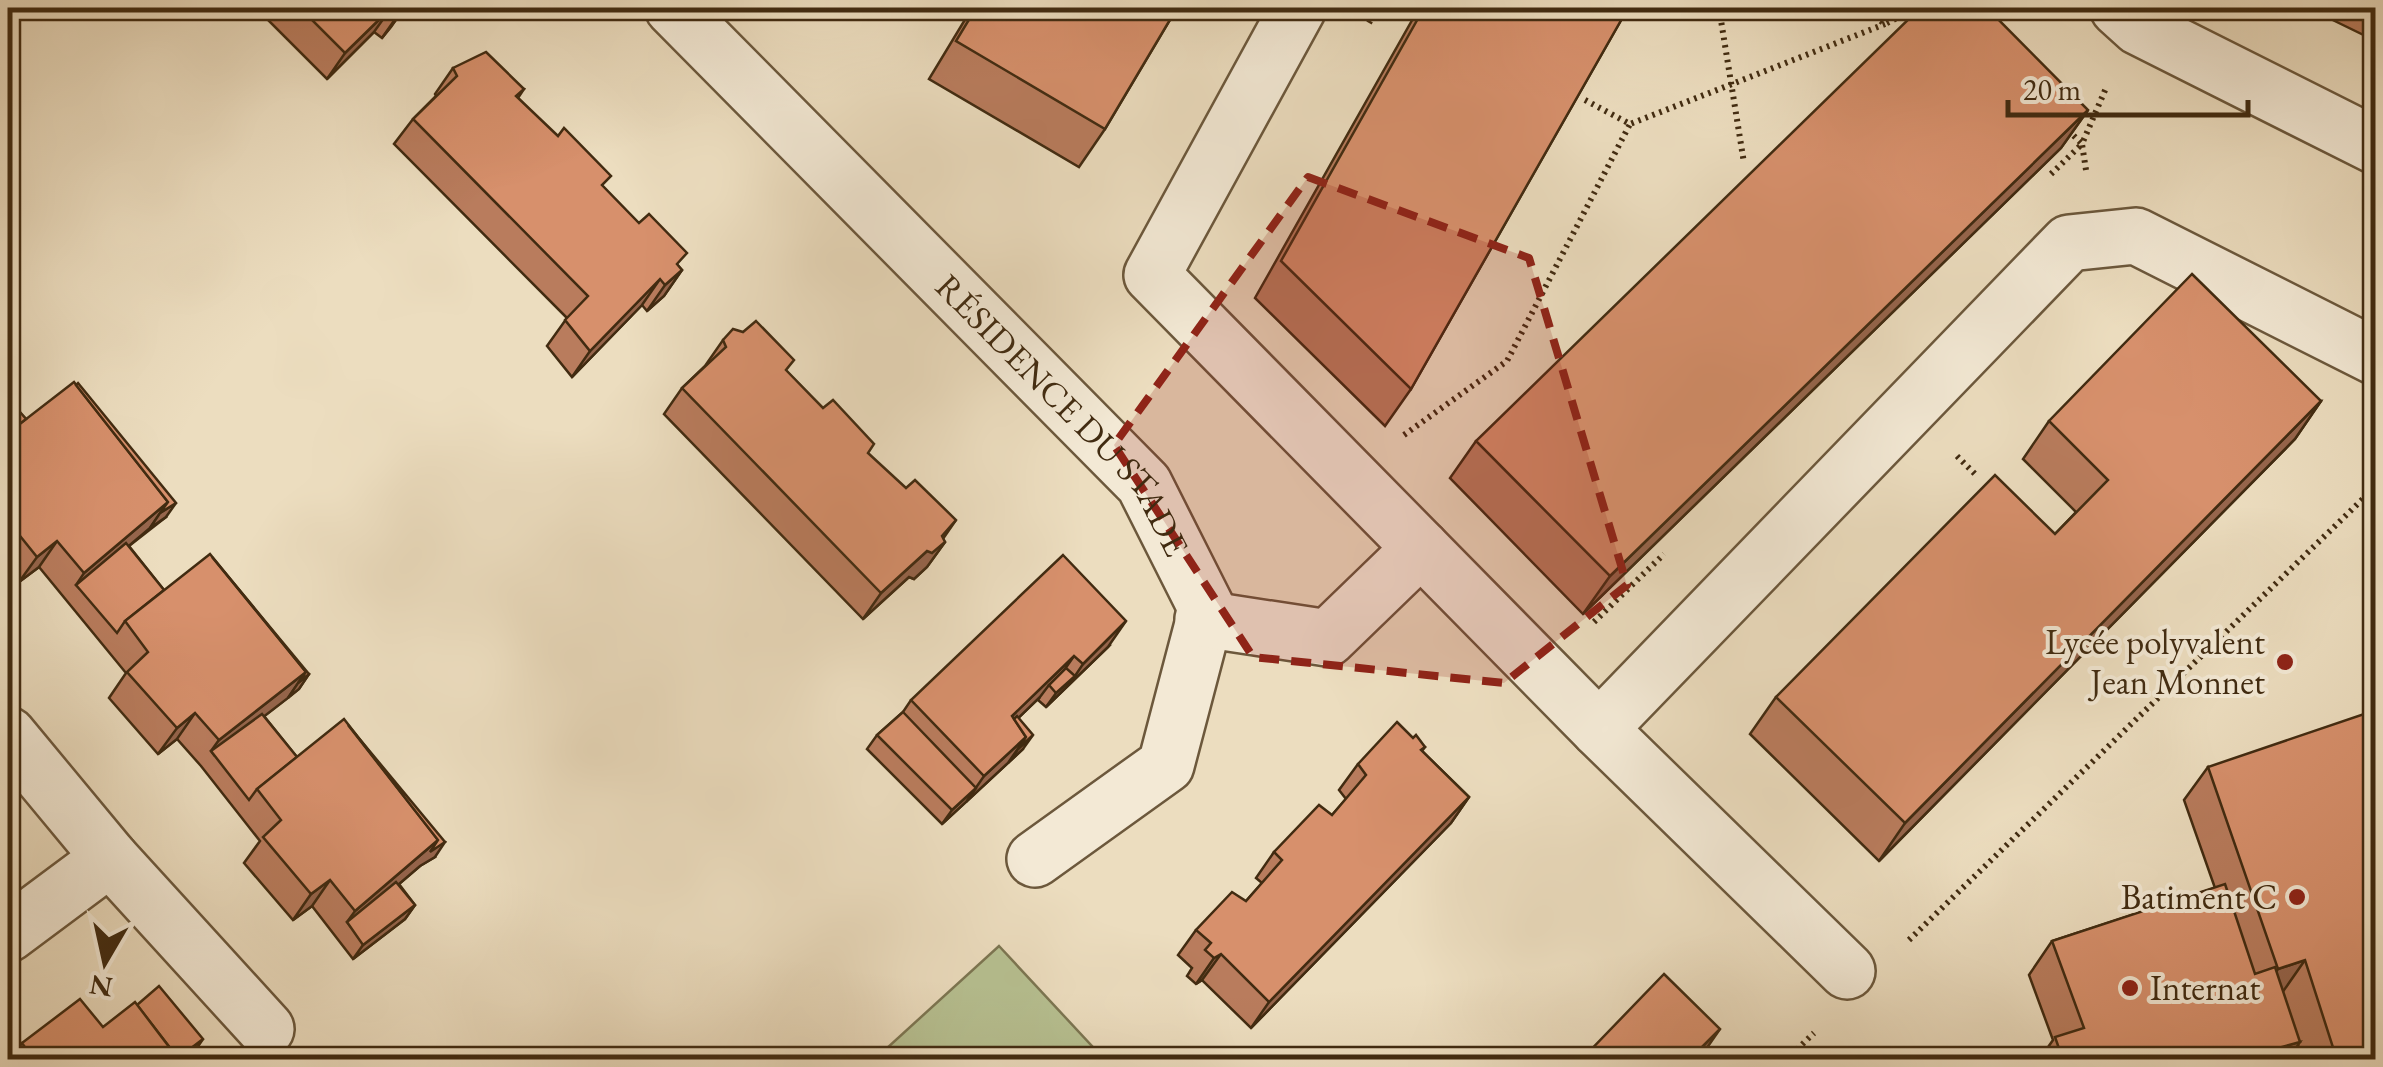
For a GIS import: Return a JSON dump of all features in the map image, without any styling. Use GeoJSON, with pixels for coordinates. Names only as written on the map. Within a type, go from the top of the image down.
{"type":"FeatureCollection","features":[{"type":"Feature","properties":{"kind":"street","name":"RÉSIDENCE DU STADE"},"geometry":{"type":"LineString","coordinates":[[673,8],[1144,484],[1206,609],[1203,619]]}},
{"type":"Feature","properties":{"kind":"street"},"geometry":{"type":"LineString","coordinates":[[1298,8],[1152,275],[1600,729],[1847,971]]}},
{"type":"Feature","properties":{"kind":"street"},"geometry":{"type":"LineString","coordinates":[[2128,17],[2376,146]]}},
{"type":"Feature","properties":{"kind":"street"},"geometry":{"type":"LineString","coordinates":[[1600,729],[2069,243],[2136,236],[2376,357]]}},
{"type":"Feature","properties":{"kind":"street"},"geometry":{"type":"LineString","coordinates":[[1035,859],[1166,765],[1203,619],[1328,638],[1421,548]]}},
{"type":"Feature","properties":{"kind":"street"},"geometry":{"type":"LineString","coordinates":[[8,735],[110,858],[266,1029]]}},
{"type":"Feature","properties":{"kind":"street"},"geometry":{"type":"LineString","coordinates":[[8,934],[110,858]]}},
{"type":"Feature","properties":{"kind":"path"},"geometry":{"type":"LineString","coordinates":[[1718,8],[1744,163]]}},
{"type":"Feature","properties":{"kind":"path"},"geometry":{"type":"LineString","coordinates":[[1862,8],[1885,24]]}},
{"type":"Feature","properties":{"kind":"path"},"geometry":{"type":"LineString","coordinates":[[1349,474],[1507,361],[1630,124],[1917,8]]}},
{"type":"Feature","properties":{"kind":"path"},"geometry":{"type":"LineString","coordinates":[[2040,185],[2082,144],[2128,17]]}},
{"type":"Feature","properties":{"kind":"path"},"geometry":{"type":"LineString","coordinates":[[1585,100],[1630,124]]}},
{"type":"Feature","properties":{"kind":"path"},"geometry":{"type":"LineString","coordinates":[[2054,117],[2082,144],[2096,239]]}},
{"type":"Feature","properties":{"kind":"path"},"geometry":{"type":"LineString","coordinates":[[1906,943],[2371,491],[2376,493]]}},
{"type":"Feature","properties":{"kind":"path"},"geometry":{"type":"LineString","coordinates":[[1594,622],[1678,540]]}},
{"type":"Feature","properties":{"kind":"path"},"geometry":{"type":"LineString","coordinates":[[1786,1060],[1821,1026]]}},
{"type":"Feature","properties":{"kind":"highlighted area"},"geometry":{"type":"Polygon","coordinates":[[[1308,177],[1529,258],[1627,585],[1504,683],[1253,657],[1114,445],[1308,177]]]}},
{"type":"Feature","properties":{"kind":"green space"},"geometry":{"type":"Polygon","coordinates":[[[999,946],[1104,1059],[875,1059],[999,946]]]}},
{"type":"Feature","properties":{"kind":"building"},"geometry":{"type":"Polygon","coordinates":[[[300,8],[391,8],[345,53],[300,8]]]}},
{"type":"Feature","properties":{"kind":"building"},"geometry":{"type":"Polygon","coordinates":[[[976,8],[1177,8],[1105,129],[956,41],[976,8]]]}},
{"type":"Feature","properties":{"kind":"building"},"geometry":{"type":"Polygon","coordinates":[[[1424,8],[1628,8],[1411,389],[1281,261],[1424,8]]]}},
{"type":"Feature","properties":{"kind":"building"},"geometry":{"type":"Polygon","coordinates":[[[1920,8],[1987,8],[2088,110],[1610,576],[1476,441],[1920,8]]]}},
{"type":"Feature","properties":{"kind":"building"},"geometry":{"type":"Polygon","coordinates":[[[486,52],[524,89],[516,96],[558,136],[564,128],[611,176],[602,185],[639,223],[649,214],[687,253],[677,264],[682,270],[665,285],[660,279],[590,351],[565,320],[588,296],[413,119],[457,76],[453,68],[486,52]]]}},
{"type":"Feature","properties":{"kind":"building"},"geometry":{"type":"Polygon","coordinates":[[[2192,274],[2321,401],[1905,823],[1776,697],[1995,475],[2055,534],[2108,480],[2049,421],[2192,274]]]}},
{"type":"Feature","properties":{"kind":"building"},"geometry":{"type":"Polygon","coordinates":[[[756,321],[794,360],[786,370],[823,408],[833,400],[874,444],[868,453],[906,488],[915,480],[956,520],[942,536],[945,542],[932,553],[927,551],[881,593],[682,388],[726,347],[723,340],[733,329],[743,332],[756,321]]]}},
{"type":"Feature","properties":{"kind":"building"},"geometry":{"type":"Polygon","coordinates":[[[74,382],[168,502],[84,573],[57,541],[37,557],[8,521],[8,486],[12,483],[8,477],[8,433],[74,382]]]}},
{"type":"Feature","properties":{"kind":"building"},"geometry":{"type":"Polygon","coordinates":[[[78,383],[176,503],[160,513],[168,502],[78,383]]]}},
{"type":"Feature","properties":{"kind":"building"},"geometry":{"type":"Polygon","coordinates":[[[8,401],[26,419],[8,433],[8,401]]]}},
{"type":"Feature","properties":{"kind":"building"},"geometry":{"type":"Polygon","coordinates":[[[126,543],[164,590],[125,621],[117,633],[76,585],[126,543]]]}},
{"type":"Feature","properties":{"kind":"building"},"geometry":{"type":"Polygon","coordinates":[[[210,554],[306,672],[219,740],[195,713],[177,728],[127,672],[148,652],[125,621],[210,554]]]}},
{"type":"Feature","properties":{"kind":"building"},"geometry":{"type":"Polygon","coordinates":[[[1063,555],[1126,621],[1083,664],[1074,656],[1012,716],[1026,737],[984,776],[911,700],[1063,555]]]}},
{"type":"Feature","properties":{"kind":"building"},"geometry":{"type":"Polygon","coordinates":[[[212,557],[309,674],[298,683],[306,672],[212,557]]]}},
{"type":"Feature","properties":{"kind":"building"},"geometry":{"type":"Polygon","coordinates":[[[1066,668],[1075,676],[1056,693],[1049,685],[1066,668]]]}},
{"type":"Feature","properties":{"kind":"building","name":"Batiment C"},"geometry":{"type":"Polygon","coordinates":[[[2376,710],[2376,1060],[2337,1060],[2305,960],[2278,969],[2208,767],[2376,710]]]}},
{"type":"Feature","properties":{"kind":"building"},"geometry":{"type":"Polygon","coordinates":[[[903,712],[976,788],[952,810],[877,735],[903,712]]]}},
{"type":"Feature","properties":{"kind":"building"},"geometry":{"type":"Polygon","coordinates":[[[262,714],[297,757],[249,800],[211,751],[262,714]]]}},
{"type":"Feature","properties":{"kind":"building"},"geometry":{"type":"Polygon","coordinates":[[[1017,716],[1033,735],[1018,749],[1026,737],[1014,719],[1017,716]]]}},
{"type":"Feature","properties":{"kind":"building"},"geometry":{"type":"Polygon","coordinates":[[[344,719],[438,840],[355,911],[330,880],[311,894],[263,837],[281,820],[257,789],[344,719]]]}},
{"type":"Feature","properties":{"kind":"building"},"geometry":{"type":"Polygon","coordinates":[[[1397,722],[1413,738],[1416,735],[1425,747],[1421,750],[1469,797],[1269,1002],[1221,954],[1214,958],[1205,950],[1211,943],[1196,930],[1232,892],[1246,901],[1282,860],[1274,852],[1319,805],[1332,815],[1366,775],[1358,764],[1397,722]]]}},
{"type":"Feature","properties":{"kind":"building"},"geometry":{"type":"Polygon","coordinates":[[[348,725],[445,842],[430,852],[438,840],[348,725]]]}},
{"type":"Feature","properties":{"kind":"building"},"geometry":{"type":"Polygon","coordinates":[[[396,882],[415,905],[363,945],[347,922],[396,882]]]}},
{"type":"Feature","properties":{"kind":"building","name":"Internat"},"geometry":{"type":"Polygon","coordinates":[[[2225,884],[2255,974],[2275,967],[2300,1042],[2278,1048],[2282,1060],[2063,1060],[2055,1037],[2084,1028],[2052,941],[2225,884]]]}},
{"type":"Feature","properties":{"kind":"building"},"geometry":{"type":"Polygon","coordinates":[[[1664,974],[1720,1029],[1689,1060],[1581,1060],[1664,974]]]}},
{"type":"Feature","properties":{"kind":"building"},"geometry":{"type":"Polygon","coordinates":[[[159,986],[203,1039],[178,1058],[137,1005],[159,986]]]}},
{"type":"Feature","properties":{"kind":"building"},"geometry":{"type":"Polygon","coordinates":[[[80,999],[103,1027],[135,1002],[179,1060],[34,1060],[22,1043],[80,999]]]}},
{"type":"Feature","properties":{"kind":"building"},"geometry":{"type":"Polygon","coordinates":[[[1259,1050],[1268,1060],[1250,1060],[1259,1050]]]}},
{"type":"Feature","properties":{"kind":"place","name":"Lycée polyvalent Jean Monnet"},"geometry":{"type":"Point","coordinates":[2285,662]}},
{"type":"Feature","properties":{"kind":"place","name":"Batiment C"},"geometry":{"type":"Point","coordinates":[2297,897]}},
{"type":"Feature","properties":{"kind":"place","name":"Internat"},"geometry":{"type":"Point","coordinates":[2130,988]}}]}
